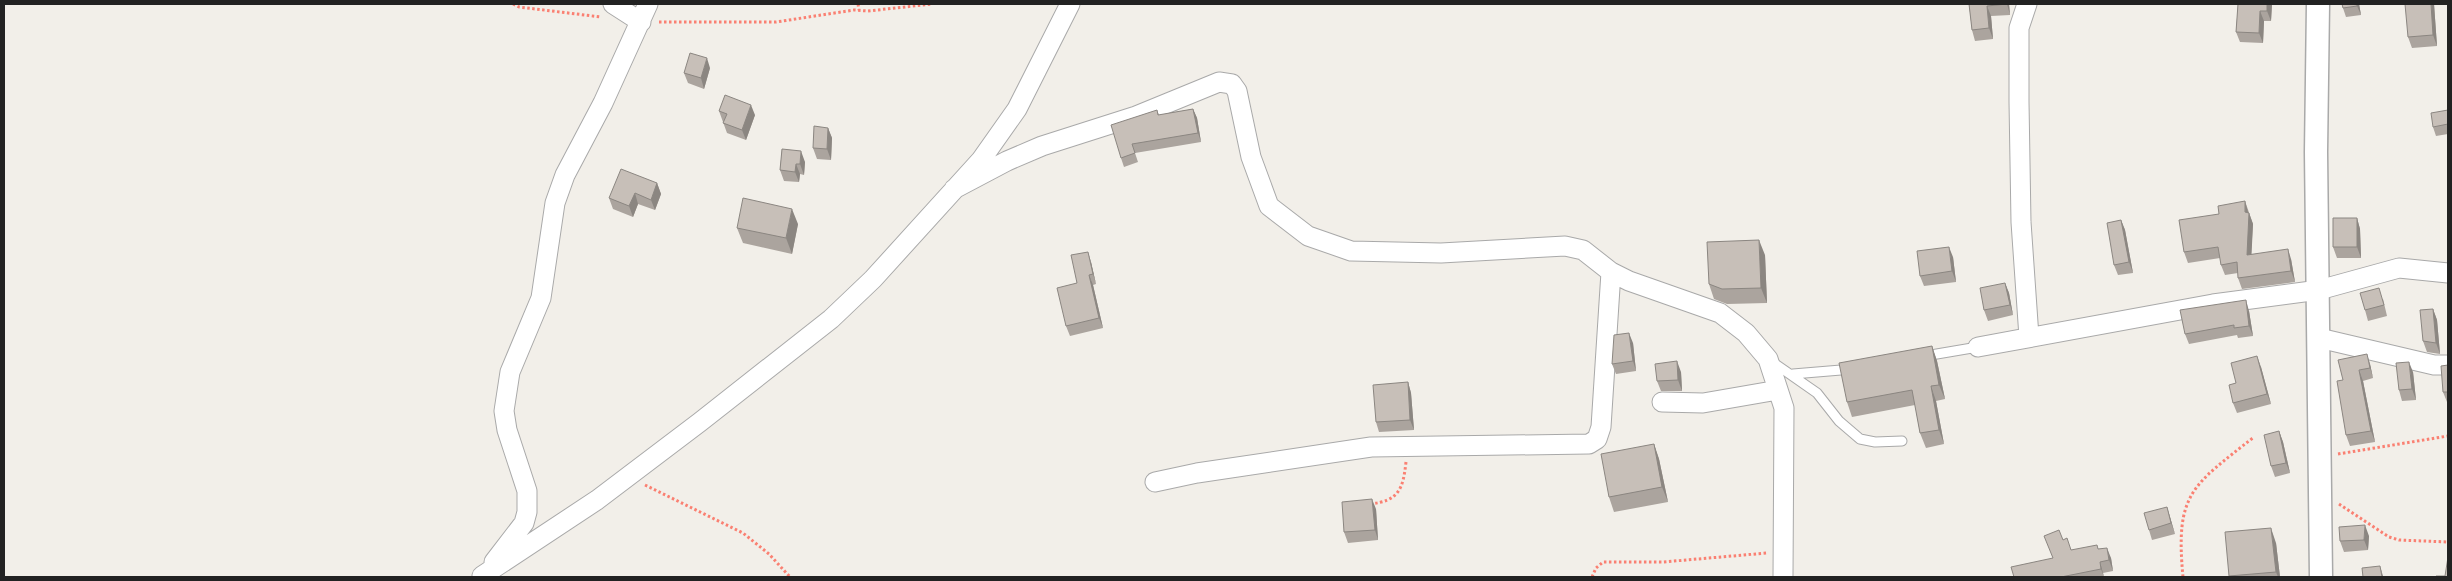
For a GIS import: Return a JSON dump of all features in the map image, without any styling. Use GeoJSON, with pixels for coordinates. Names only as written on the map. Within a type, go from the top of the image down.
{"type":"FeatureCollection","features":[{"type":"Feature","properties":{"kind":"street"},"geometry":{"type":"LineString","coordinates":[[613,4],[637,20]]}},
{"type":"Feature","properties":{"kind":"street"},"geometry":{"type":"LineString","coordinates":[[482,577],[524,522],[527,512],[527,491],[507,430],[504,411],[510,372],[541,298],[555,203],[565,175],[603,103],[637,20],[648,4]]}},
{"type":"Feature","properties":{"kind":"street"},"geometry":{"type":"LineString","coordinates":[[482,577],[597,500],[831,319],[873,279],[981,160],[1017,109],[1070,4]]}},
{"type":"Feature","properties":{"kind":"street"},"geometry":{"type":"LineString","coordinates":[[2027,4],[2019,28],[2019,93],[2021,222],[2029,337]]}},
{"type":"Feature","properties":{"kind":"street"},"geometry":{"type":"LineString","coordinates":[[2318,4],[2316,152],[2319,290],[2320,577]]}},
{"type":"Feature","properties":{"kind":"street"},"geometry":{"type":"LineString","coordinates":[[954,189],[1007,160],[1042,146],[1136,116],[1219,82],[1226,82],[1236,87],[1251,157],[1269,206],[1308,236],[1351,251],[1441,253],[1565,246],[1583,250],[1611,272],[1676,299],[1720,313],[1746,333],[1768,359],[1784,408],[1783,577]]}},
{"type":"Feature","properties":{"kind":"street"},"geometry":{"type":"LineString","coordinates":[[1978,347],[2213,304],[2319,290],[2400,268],[2448,273]]}},
{"type":"Feature","properties":{"kind":"street"},"geometry":{"type":"LineString","coordinates":[[1156,482],[1337,450],[1408,446],[1585,445],[1597,439],[1601,427],[1611,272]]}},
{"type":"Feature","properties":{"kind":"street"},"geometry":{"type":"LineString","coordinates":[[2319,338],[2434,365],[2448,365]]}},
{"type":"Feature","properties":{"kind":"street"},"geometry":{"type":"LineString","coordinates":[[1662,402],[1703,403],[1778,390]]}},
{"type":"Feature","properties":{"kind":"lane"},"geometry":{"type":"LineString","coordinates":[[1914,358],[1978,347]]}},
{"type":"Feature","properties":{"kind":"lane"},"geometry":{"type":"LineString","coordinates":[[1768,359],[1793,374],[1817,393],[1839,421],[1860,439],[1875,442],[1902,441]]}},
{"type":"Feature","properties":{"kind":"lane"},"geometry":{"type":"LineString","coordinates":[[1793,374],[1836,372],[1867,367]]}},
{"type":"Feature","properties":{"kind":"path"},"geometry":{"type":"LineString","coordinates":[[513,4],[519,7],[585,16],[637,20],[776,22],[859,10],[932,4]]}},
{"type":"Feature","properties":{"kind":"path"},"geometry":{"type":"LineString","coordinates":[[858,4],[859,10]]}},
{"type":"Feature","properties":{"kind":"path"},"geometry":{"type":"LineString","coordinates":[[2320,458],[2448,436]]}},
{"type":"Feature","properties":{"kind":"path"},"geometry":{"type":"LineString","coordinates":[[2183,577],[2181,526],[2186,505],[2194,488],[2210,472],[2254,437]]}},
{"type":"Feature","properties":{"kind":"path"},"geometry":{"type":"LineString","coordinates":[[1368,505],[1385,502],[1395,497],[1402,485],[1408,446]]}},
{"type":"Feature","properties":{"kind":"path"},"geometry":{"type":"LineString","coordinates":[[628,476],[742,533],[769,554],[790,577]]}},
{"type":"Feature","properties":{"kind":"path"},"geometry":{"type":"LineString","coordinates":[[2320,491],[2389,536],[2399,540],[2448,542]]}},
{"type":"Feature","properties":{"kind":"path"},"geometry":{"type":"LineString","coordinates":[[1592,577],[1596,568],[1602,562],[1663,562],[1783,551]]}},
{"type":"Feature","properties":{"kind":"building"},"geometry":{"type":"Polygon","coordinates":[[[1969,4],[2007,4],[1987,6],[1989,28],[1972,30],[1969,4]]]}},
{"type":"Feature","properties":{"kind":"building"},"geometry":{"type":"Polygon","coordinates":[[[2238,4],[2267,4],[2267,11],[2260,11],[2259,33],[2236,32],[2238,4]]]}},
{"type":"Feature","properties":{"kind":"building"},"geometry":{"type":"Polygon","coordinates":[[[2342,4],[2357,4],[2357,6],[2343,8],[2342,4]]]}},
{"type":"Feature","properties":{"kind":"building"},"geometry":{"type":"Polygon","coordinates":[[[2405,4],[2431,4],[2433,35],[2408,37],[2405,4]]]}},
{"type":"Feature","properties":{"kind":"building"},"geometry":{"type":"Polygon","coordinates":[[[690,53],[707,58],[701,78],[684,73],[690,53]]]}},
{"type":"Feature","properties":{"kind":"building"},"geometry":{"type":"Polygon","coordinates":[[[725,95],[751,105],[742,130],[723,123],[727,114],[719,111],[725,95]]]}},
{"type":"Feature","properties":{"kind":"building"},"geometry":{"type":"Polygon","coordinates":[[[1193,109],[1198,133],[1132,144],[1135,153],[1121,158],[1111,125],[1157,110],[1158,115],[1193,109]]]}},
{"type":"Feature","properties":{"kind":"building"},"geometry":{"type":"Polygon","coordinates":[[[2448,110],[2448,124],[2433,127],[2431,113],[2448,110]]]}},
{"type":"Feature","properties":{"kind":"building"},"geometry":{"type":"Polygon","coordinates":[[[814,126],[828,128],[827,149],[813,148],[814,126]]]}},
{"type":"Feature","properties":{"kind":"building"},"geometry":{"type":"Polygon","coordinates":[[[782,149],[801,151],[800,164],[796,164],[795,172],[780,170],[782,149]]]}},
{"type":"Feature","properties":{"kind":"building"},"geometry":{"type":"Polygon","coordinates":[[[621,169],[657,183],[651,200],[635,193],[629,206],[609,198],[621,169]]]}},
{"type":"Feature","properties":{"kind":"building"},"geometry":{"type":"Polygon","coordinates":[[[743,198],[792,209],[786,238],[737,228],[743,198]]]}},
{"type":"Feature","properties":{"kind":"building"},"geometry":{"type":"Polygon","coordinates":[[[2245,201],[2245,212],[2249,213],[2247,255],[2288,249],[2291,271],[2238,278],[2237,262],[2221,265],[2218,247],[2184,252],[2179,220],[2219,214],[2218,206],[2245,201]]]}},
{"type":"Feature","properties":{"kind":"building"},"geometry":{"type":"Polygon","coordinates":[[[2333,218],[2357,218],[2357,247],[2333,247],[2333,218]]]}},
{"type":"Feature","properties":{"kind":"building"},"geometry":{"type":"Polygon","coordinates":[[[2121,220],[2129,262],[2114,265],[2107,223],[2121,220]]]}},
{"type":"Feature","properties":{"kind":"building"},"geometry":{"type":"Polygon","coordinates":[[[1759,240],[1761,288],[1722,289],[1709,284],[1707,242],[1759,240]]]}},
{"type":"Feature","properties":{"kind":"building"},"geometry":{"type":"Polygon","coordinates":[[[1949,247],[1952,271],[1920,276],[1917,251],[1949,247]]]}},
{"type":"Feature","properties":{"kind":"building"},"geometry":{"type":"Polygon","coordinates":[[[1088,252],[1093,274],[1089,275],[1099,318],[1066,326],[1057,288],[1077,283],[1071,255],[1088,252]]]}},
{"type":"Feature","properties":{"kind":"building"},"geometry":{"type":"Polygon","coordinates":[[[2005,283],[2010,305],[1984,310],[1980,288],[2005,283]]]}},
{"type":"Feature","properties":{"kind":"building"},"geometry":{"type":"Polygon","coordinates":[[[2379,288],[2384,305],[2365,310],[2360,293],[2379,288]]]}},
{"type":"Feature","properties":{"kind":"building"},"geometry":{"type":"Polygon","coordinates":[[[2246,300],[2249,326],[2234,328],[2234,325],[2185,334],[2180,310],[2246,300]]]}},
{"type":"Feature","properties":{"kind":"building"},"geometry":{"type":"Polygon","coordinates":[[[2433,309],[2436,343],[2423,341],[2420,310],[2433,309]]]}},
{"type":"Feature","properties":{"kind":"building"},"geometry":{"type":"Polygon","coordinates":[[[1629,333],[1633,361],[1612,364],[1614,335],[1629,333]]]}},
{"type":"Feature","properties":{"kind":"building"},"geometry":{"type":"Polygon","coordinates":[[[1932,346],[1939,385],[1931,386],[1939,430],[1920,433],[1912,390],[1847,402],[1839,363],[1932,346]]]}},
{"type":"Feature","properties":{"kind":"building"},"geometry":{"type":"Polygon","coordinates":[[[2367,354],[2370,368],[2359,370],[2371,431],[2346,435],[2337,381],[2343,380],[2338,360],[2367,354]]]}},
{"type":"Feature","properties":{"kind":"building"},"geometry":{"type":"Polygon","coordinates":[[[2257,356],[2267,394],[2233,403],[2229,385],[2236,383],[2231,363],[2257,356]]]}},
{"type":"Feature","properties":{"kind":"building"},"geometry":{"type":"Polygon","coordinates":[[[1677,361],[1678,380],[1657,381],[1655,364],[1677,361]]]}},
{"type":"Feature","properties":{"kind":"building"},"geometry":{"type":"Polygon","coordinates":[[[2409,362],[2412,389],[2399,390],[2396,363],[2409,362]]]}},
{"type":"Feature","properties":{"kind":"building"},"geometry":{"type":"Polygon","coordinates":[[[2448,365],[2448,392],[2443,392],[2441,366],[2448,365]]]}},
{"type":"Feature","properties":{"kind":"building"},"geometry":{"type":"Polygon","coordinates":[[[1408,382],[1410,420],[1376,422],[1373,385],[1408,382]]]}},
{"type":"Feature","properties":{"kind":"building"},"geometry":{"type":"Polygon","coordinates":[[[2279,431],[2286,463],[2271,466],[2264,435],[2279,431]]]}},
{"type":"Feature","properties":{"kind":"building"},"geometry":{"type":"Polygon","coordinates":[[[1654,444],[1662,487],[1609,497],[1601,454],[1654,444]]]}},
{"type":"Feature","properties":{"kind":"building"},"geometry":{"type":"Polygon","coordinates":[[[1372,499],[1375,530],[1344,532],[1342,502],[1372,499]]]}},
{"type":"Feature","properties":{"kind":"building"},"geometry":{"type":"Polygon","coordinates":[[[2167,507],[2171,523],[2149,530],[2144,513],[2167,507]]]}},
{"type":"Feature","properties":{"kind":"building"},"geometry":{"type":"Polygon","coordinates":[[[2365,525],[2364,540],[2340,541],[2339,527],[2365,525]]]}},
{"type":"Feature","properties":{"kind":"building"},"geometry":{"type":"Polygon","coordinates":[[[2271,528],[2276,572],[2229,576],[2225,532],[2271,528]]]}},
{"type":"Feature","properties":{"kind":"building"},"geometry":{"type":"Polygon","coordinates":[[[2059,530],[2063,540],[2067,538],[2071,550],[2097,545],[2098,549],[2107,548],[2109,560],[2100,562],[2101,569],[2061,577],[2014,577],[2011,567],[2053,558],[2044,536],[2059,530]]]}},
{"type":"Feature","properties":{"kind":"building"},"geometry":{"type":"Polygon","coordinates":[[[2448,557],[2448,577],[2436,577],[2445,576],[2448,557]]]}},
{"type":"Feature","properties":{"kind":"building"},"geometry":{"type":"Polygon","coordinates":[[[2380,566],[2382,577],[2363,577],[2362,568],[2380,566]]]}}]}
